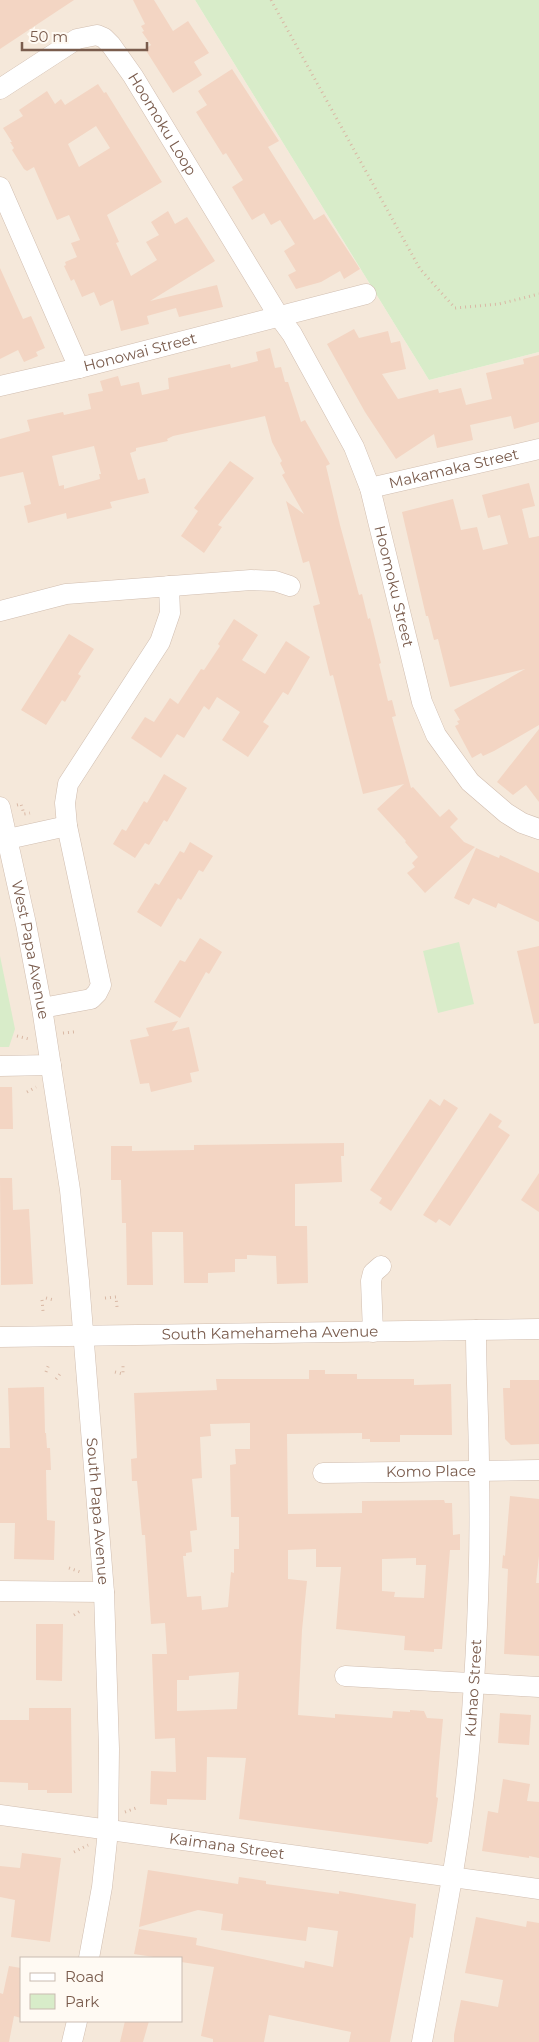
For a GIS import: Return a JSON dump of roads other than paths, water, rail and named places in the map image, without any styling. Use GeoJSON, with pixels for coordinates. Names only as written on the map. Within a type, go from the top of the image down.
{"type":"FeatureCollection","features":[{"type":"Feature","properties":{"kind":"street","name":"Hoomoku Loop"},"geometry":{"type":"LineString","coordinates":[[0,89],[77,39],[97,35],[104,38],[133,76],[278,315]]}},
{"type":"Feature","properties":{"kind":"street"},"geometry":{"type":"LineString","coordinates":[[0,187],[79,368]]}},
{"type":"Feature","properties":{"kind":"street","name":"Honowai Street"},"geometry":{"type":"LineString","coordinates":[[0,386],[79,368],[278,315],[366,294]]}},
{"type":"Feature","properties":{"kind":"street","name":"Hoomoku Street"},"geometry":{"type":"LineString","coordinates":[[278,315],[292,334],[354,447],[370,488],[422,702],[436,735],[470,782],[506,813],[522,823],[539,829]]}},
{"type":"Feature","properties":{"kind":"street","name":"Makamaka Street"},"geometry":{"type":"LineString","coordinates":[[370,488],[539,449]]}},
{"type":"Feature","properties":{"kind":"street"},"geometry":{"type":"LineString","coordinates":[[0,611],[66,594],[251,580],[275,582],[290,586]]}},
{"type":"Feature","properties":{"kind":"street"},"geometry":{"type":"LineString","coordinates":[[42,1008],[92,999],[98,993],[101,985],[67,826],[65,803],[68,784],[160,642],[170,613],[169,586]]}},
{"type":"Feature","properties":{"kind":"street","name":"West Papa Avenue"},"geometry":{"type":"LineString","coordinates":[[8,806],[8,839],[42,1008],[51,1065]]}},
{"type":"Feature","properties":{"kind":"street"},"geometry":{"type":"LineString","coordinates":[[8,839],[67,826]]}},
{"type":"Feature","properties":{"kind":"street"},"geometry":{"type":"LineString","coordinates":[[0,1066],[51,1065]]}},
{"type":"Feature","properties":{"kind":"street","name":"South Papa Avenue"},"geometry":{"type":"LineString","coordinates":[[51,1065],[70,1190],[104,1592],[109,1749],[108,1831],[102,1887],[89,1957]]}},
{"type":"Feature","properties":{"kind":"street"},"geometry":{"type":"LineString","coordinates":[[373,1332],[371,1281],[373,1273],[381,1266]]}},
{"type":"Feature","properties":{"kind":"street","name":"South Kamehameha Avenue"},"geometry":{"type":"LineString","coordinates":[[0,1337],[539,1329]]}},
{"type":"Feature","properties":{"kind":"street","name":"Kuhao Street"},"geometry":{"type":"LineString","coordinates":[[422,2042],[464,1799],[474,1684],[478,1588],[479,1470],[476,1330]]}},
{"type":"Feature","properties":{"kind":"street","name":"Komo Place"},"geometry":{"type":"LineString","coordinates":[[323,1473],[539,1470]]}},
{"type":"Feature","properties":{"kind":"street"},"geometry":{"type":"LineString","coordinates":[[0,1591],[104,1592]]}},
{"type":"Feature","properties":{"kind":"street"},"geometry":{"type":"LineString","coordinates":[[345,1676],[539,1688]]}},
{"type":"Feature","properties":{"kind":"street","name":"Kaimana Street"},"geometry":{"type":"LineString","coordinates":[[0,1816],[539,1889]]}},
{"type":"Feature","properties":{"kind":"street"},"geometry":{"type":"LineString","coordinates":[[72,2042],[77,2022]]}}]}
